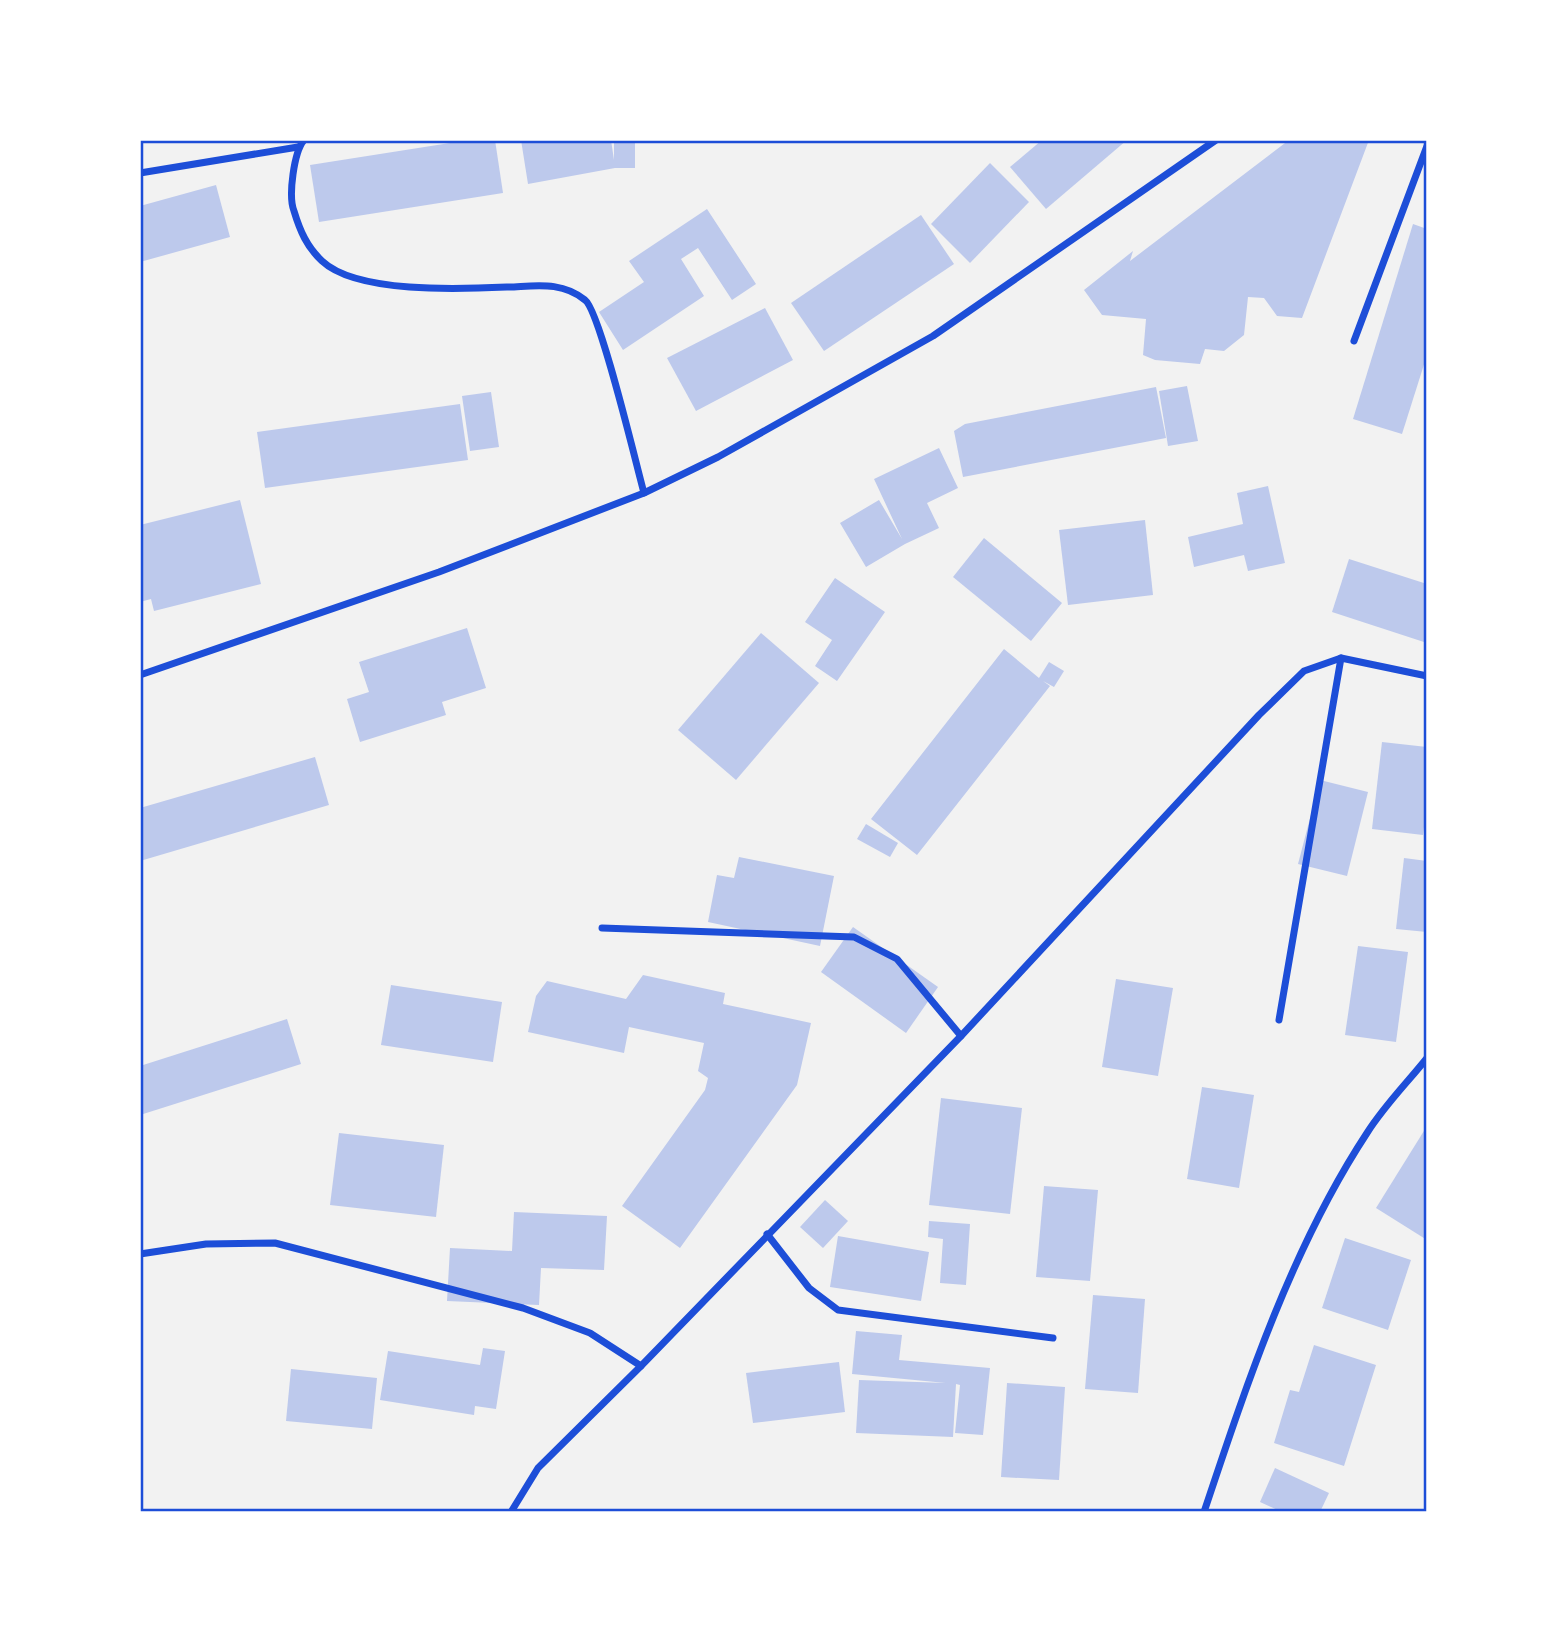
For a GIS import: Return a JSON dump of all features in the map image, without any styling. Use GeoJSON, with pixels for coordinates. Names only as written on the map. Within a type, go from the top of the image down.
{"type":"FeatureCollection","features":[{"type":"Feature","properties":{"kind":"street"},"geometry":{"type":"LineString","coordinates":[[304,140],[298,147],[290,202],[303,239],[323,263],[350,279],[436,290],[557,285],[587,300],[600,329],[644,493]]}},
{"type":"Feature","properties":{"kind":"street"},"geometry":{"type":"LineString","coordinates":[[140,676],[439,572],[644,493],[719,457],[933,336],[1216,140]]}},
{"type":"Feature","properties":{"kind":"street"},"geometry":{"type":"LineString","coordinates":[[1354,341],[1427,146]]}},
{"type":"Feature","properties":{"kind":"street"},"geometry":{"type":"LineString","coordinates":[[140,173],[298,147]]}},
{"type":"Feature","properties":{"kind":"street"},"geometry":{"type":"LineString","coordinates":[[1279,1020],[1341,658]]}},
{"type":"Feature","properties":{"kind":"street"},"geometry":{"type":"LineString","coordinates":[[511,1512],[538,1468],[641,1366],[766,1234],[961,1036],[1259,715],[1304,671],[1341,658],[1427,676]]}},
{"type":"Feature","properties":{"kind":"street"},"geometry":{"type":"LineString","coordinates":[[602,928],[854,937],[897,960],[961,1036]]}},
{"type":"Feature","properties":{"kind":"street"},"geometry":{"type":"LineString","coordinates":[[1204,1512],[1241,1403],[1310,1232],[1368,1132],[1427,1058]]}},
{"type":"Feature","properties":{"kind":"street"},"geometry":{"type":"LineString","coordinates":[[766,1234],[809,1288],[838,1310],[1053,1338]]}},
{"type":"Feature","properties":{"kind":"street"},"geometry":{"type":"LineString","coordinates":[[140,1254],[206,1244],[275,1243],[523,1308],[590,1333],[641,1366]]}},
{"type":"Feature","properties":{"kind":"building"},"geometry":{"type":"Polygon","coordinates":[[[469,140],[495,140],[503,193],[319,222],[310,165],[469,140]]]}},
{"type":"Feature","properties":{"kind":"building"},"geometry":{"type":"Polygon","coordinates":[[[521,140],[611,140],[614,160],[614,140],[635,140],[635,168],[615,168],[528,184],[521,140]]]}},
{"type":"Feature","properties":{"kind":"building"},"geometry":{"type":"Polygon","coordinates":[[[1042,140],[1127,140],[1046,209],[1010,167],[1042,140]]]}},
{"type":"Feature","properties":{"kind":"building"},"geometry":{"type":"Polygon","coordinates":[[[1289,140],[1369,140],[1302,318],[1277,316],[1264,298],[1248,297],[1244,335],[1224,351],[1205,349],[1200,364],[1155,360],[1143,355],[1146,319],[1102,315],[1084,290],[1133,251],[1130,261],[1289,140]]]}},
{"type":"Feature","properties":{"kind":"building"},"geometry":{"type":"Polygon","coordinates":[[[990,163],[1029,202],[970,263],[931,224],[990,163]]]}},
{"type":"Feature","properties":{"kind":"building"},"geometry":{"type":"Polygon","coordinates":[[[216,185],[230,237],[140,262],[140,206],[216,185]]]}},
{"type":"Feature","properties":{"kind":"building"},"geometry":{"type":"Polygon","coordinates":[[[707,209],[756,284],[732,300],[698,248],[681,259],[704,296],[623,350],[599,312],[644,282],[629,261],[707,209]]]}},
{"type":"Feature","properties":{"kind":"building"},"geometry":{"type":"Polygon","coordinates":[[[921,215],[954,264],[824,351],[791,303],[921,215]]]}},
{"type":"Feature","properties":{"kind":"building"},"geometry":{"type":"Polygon","coordinates":[[[1413,224],[1427,229],[1427,355],[1402,434],[1353,419],[1413,224]]]}},
{"type":"Feature","properties":{"kind":"building"},"geometry":{"type":"Polygon","coordinates":[[[765,308],[793,360],[696,411],[667,358],[765,308]]]}},
{"type":"Feature","properties":{"kind":"building"},"geometry":{"type":"Polygon","coordinates":[[[1187,386],[1198,441],[1168,446],[1159,391],[1187,386]]]}},
{"type":"Feature","properties":{"kind":"building"},"geometry":{"type":"Polygon","coordinates":[[[1156,387],[1166,438],[963,477],[954,431],[965,424],[1156,387]]]}},
{"type":"Feature","properties":{"kind":"building"},"geometry":{"type":"Polygon","coordinates":[[[491,392],[499,447],[470,451],[462,396],[491,392]]]}},
{"type":"Feature","properties":{"kind":"building"},"geometry":{"type":"Polygon","coordinates":[[[460,404],[468,460],[265,488],[257,432],[460,404]]]}},
{"type":"Feature","properties":{"kind":"building"},"geometry":{"type":"Polygon","coordinates":[[[939,448],[958,488],[927,503],[939,528],[866,567],[840,523],[879,500],[902,539],[874,479],[939,448]]]}},
{"type":"Feature","properties":{"kind":"building"},"geometry":{"type":"Polygon","coordinates":[[[1268,486],[1285,563],[1248,571],[1244,555],[1194,567],[1188,537],[1243,524],[1237,493],[1268,486]]]}},
{"type":"Feature","properties":{"kind":"building"},"geometry":{"type":"Polygon","coordinates":[[[240,500],[261,584],[154,611],[151,599],[140,602],[140,525],[240,500]]]}},
{"type":"Feature","properties":{"kind":"building"},"geometry":{"type":"Polygon","coordinates":[[[1145,520],[1153,595],[1068,605],[1059,530],[1145,520]]]}},
{"type":"Feature","properties":{"kind":"building"},"geometry":{"type":"Polygon","coordinates":[[[984,538],[1062,603],[1031,641],[953,577],[984,538]]]}},
{"type":"Feature","properties":{"kind":"building"},"geometry":{"type":"Polygon","coordinates":[[[1349,559],[1427,584],[1427,643],[1332,612],[1349,559]]]}},
{"type":"Feature","properties":{"kind":"building"},"geometry":{"type":"Polygon","coordinates":[[[835,578],[885,612],[837,681],[815,666],[832,640],[805,622],[835,578]]]}},
{"type":"Feature","properties":{"kind":"building"},"geometry":{"type":"Polygon","coordinates":[[[467,628],[486,688],[442,702],[446,715],[360,742],[347,699],[369,692],[359,662],[467,628]]]}},
{"type":"Feature","properties":{"kind":"building"},"geometry":{"type":"Polygon","coordinates":[[[761,633],[819,683],[736,780],[678,730],[761,633]]]}},
{"type":"Feature","properties":{"kind":"building"},"geometry":{"type":"Polygon","coordinates":[[[1004,649],[1039,678],[1049,662],[1064,671],[1054,687],[1043,681],[1050,686],[917,855],[871,819],[1004,649]]]}},
{"type":"Feature","properties":{"kind":"building"},"geometry":{"type":"Polygon","coordinates":[[[1382,742],[1427,747],[1427,804],[1423,835],[1372,829],[1382,742]]]}},
{"type":"Feature","properties":{"kind":"building"},"geometry":{"type":"Polygon","coordinates":[[[315,757],[329,805],[140,861],[140,808],[315,757]]]}},
{"type":"Feature","properties":{"kind":"building"},"geometry":{"type":"Polygon","coordinates":[[[1320,780],[1368,792],[1347,876],[1298,864],[1320,780]]]}},
{"type":"Feature","properties":{"kind":"building"},"geometry":{"type":"Polygon","coordinates":[[[866,824],[898,843],[890,857],[857,839],[866,824]]]}},
{"type":"Feature","properties":{"kind":"building"},"geometry":{"type":"Polygon","coordinates":[[[739,857],[834,876],[820,946],[708,922],[717,875],[734,878],[739,857]]]}},
{"type":"Feature","properties":{"kind":"building"},"geometry":{"type":"Polygon","coordinates":[[[1404,858],[1427,861],[1427,932],[1396,929],[1404,858]]]}},
{"type":"Feature","properties":{"kind":"building"},"geometry":{"type":"Polygon","coordinates":[[[853,927],[938,987],[906,1033],[821,972],[853,927]]]}},
{"type":"Feature","properties":{"kind":"building"},"geometry":{"type":"Polygon","coordinates":[[[1358,946],[1408,952],[1396,1042],[1345,1035],[1358,946]]]}},
{"type":"Feature","properties":{"kind":"building"},"geometry":{"type":"Polygon","coordinates":[[[643,975],[725,993],[723,1004],[811,1023],[797,1085],[680,1248],[622,1206],[705,1090],[708,1078],[698,1071],[704,1043],[629,1027],[624,1053],[528,1032],[536,996],[547,981],[626,999],[643,975]]]}},
{"type":"Feature","properties":{"kind":"building"},"geometry":{"type":"Polygon","coordinates":[[[1116,979],[1173,988],[1158,1076],[1102,1067],[1116,979]]]}},
{"type":"Feature","properties":{"kind":"building"},"geometry":{"type":"Polygon","coordinates":[[[391,985],[502,1002],[493,1062],[381,1045],[391,985]]]}},
{"type":"Feature","properties":{"kind":"building"},"geometry":{"type":"Polygon","coordinates":[[[287,1019],[301,1064],[140,1115],[140,1066],[287,1019]]]}},
{"type":"Feature","properties":{"kind":"building"},"geometry":{"type":"Polygon","coordinates":[[[1202,1087],[1254,1095],[1239,1188],[1187,1179],[1202,1087]]]}},
{"type":"Feature","properties":{"kind":"building"},"geometry":{"type":"Polygon","coordinates":[[[941,1098],[1022,1108],[1010,1214],[929,1205],[941,1098]]]}},
{"type":"Feature","properties":{"kind":"building"},"geometry":{"type":"Polygon","coordinates":[[[1427,1126],[1427,1240],[1376,1208],[1427,1126]]]}},
{"type":"Feature","properties":{"kind":"building"},"geometry":{"type":"Polygon","coordinates":[[[339,1133],[444,1145],[436,1217],[330,1205],[339,1133]]]}},
{"type":"Feature","properties":{"kind":"building"},"geometry":{"type":"Polygon","coordinates":[[[1044,1186],[1098,1190],[1090,1281],[1036,1277],[1044,1186]]]}},
{"type":"Feature","properties":{"kind":"building"},"geometry":{"type":"Polygon","coordinates":[[[825,1200],[848,1221],[823,1248],[800,1227],[825,1200]]]}},
{"type":"Feature","properties":{"kind":"building"},"geometry":{"type":"Polygon","coordinates":[[[514,1212],[607,1216],[604,1270],[541,1268],[539,1305],[447,1301],[450,1248],[512,1251],[514,1212]]]}},
{"type":"Feature","properties":{"kind":"building"},"geometry":{"type":"Polygon","coordinates":[[[929,1221],[970,1224],[966,1285],[940,1283],[943,1239],[928,1237],[929,1221]]]}},
{"type":"Feature","properties":{"kind":"building"},"geometry":{"type":"Polygon","coordinates":[[[838,1236],[929,1252],[921,1301],[830,1287],[838,1236]]]}},
{"type":"Feature","properties":{"kind":"building"},"geometry":{"type":"Polygon","coordinates":[[[1345,1238],[1411,1260],[1388,1330],[1322,1308],[1345,1238]]]}},
{"type":"Feature","properties":{"kind":"building"},"geometry":{"type":"Polygon","coordinates":[[[1093,1295],[1145,1299],[1138,1393],[1085,1389],[1093,1295]]]}},
{"type":"Feature","properties":{"kind":"building"},"geometry":{"type":"Polygon","coordinates":[[[856,1331],[902,1335],[899,1360],[990,1368],[983,1435],[955,1433],[960,1385],[956,1384],[953,1437],[856,1433],[859,1380],[946,1383],[852,1374],[856,1331]]]}},
{"type":"Feature","properties":{"kind":"building"},"geometry":{"type":"Polygon","coordinates":[[[1314,1345],[1376,1365],[1344,1466],[1274,1443],[1290,1390],[1299,1392],[1314,1345]]]}},
{"type":"Feature","properties":{"kind":"building"},"geometry":{"type":"Polygon","coordinates":[[[483,1348],[505,1351],[496,1409],[475,1406],[474,1415],[380,1400],[388,1351],[480,1365],[483,1348]]]}},
{"type":"Feature","properties":{"kind":"building"},"geometry":{"type":"Polygon","coordinates":[[[839,1362],[845,1412],[753,1423],[746,1373],[839,1362]]]}},
{"type":"Feature","properties":{"kind":"building"},"geometry":{"type":"Polygon","coordinates":[[[291,1369],[377,1378],[372,1429],[286,1421],[291,1369]]]}},
{"type":"Feature","properties":{"kind":"building"},"geometry":{"type":"Polygon","coordinates":[[[1007,1383],[1065,1387],[1059,1480],[1001,1477],[1007,1383]]]}},
{"type":"Feature","properties":{"kind":"building"},"geometry":{"type":"Polygon","coordinates":[[[1275,1468],[1329,1493],[1320,1512],[1282,1512],[1260,1502],[1275,1468]]]}}]}
